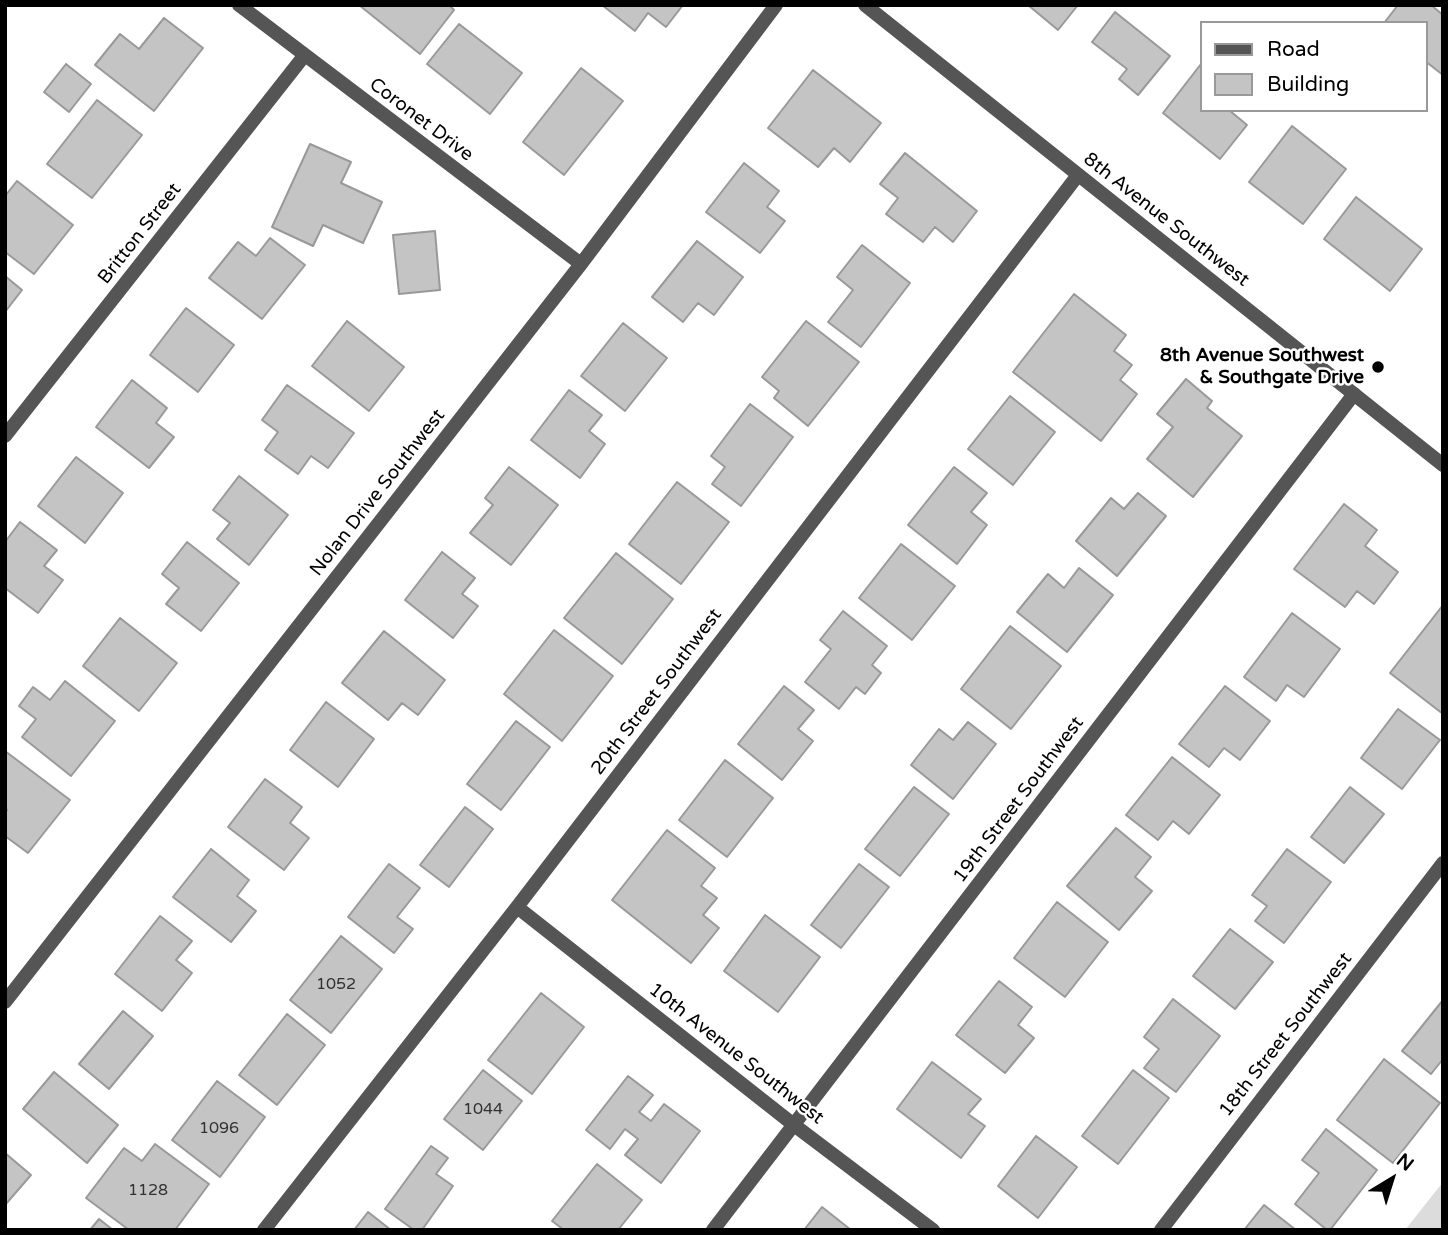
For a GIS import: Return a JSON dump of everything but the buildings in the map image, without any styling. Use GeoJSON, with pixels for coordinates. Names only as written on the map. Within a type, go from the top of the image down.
{"type":"FeatureCollection","features":[{"type":"Feature","properties":{"kind":"street","name":"Coronet Drive"},"geometry":{"type":"LineString","coordinates":[[239,5],[581,264]]}},
{"type":"Feature","properties":{"kind":"street","name":"Nolan Drive Southwest"},"geometry":{"type":"LineString","coordinates":[[5,1002],[581,264],[776,5]]}},
{"type":"Feature","properties":{"kind":"street","name":"8th Avenue Southwest"},"geometry":{"type":"LineString","coordinates":[[865,5],[1443,465]]}},
{"type":"Feature","properties":{"kind":"street","name":"Britton Street"},"geometry":{"type":"LineString","coordinates":[[5,436],[304,56]]}},
{"type":"Feature","properties":{"kind":"street","name":"20th Street Southwest"},"geometry":{"type":"LineString","coordinates":[[264,1230],[517,907],[1078,175]]}},
{"type":"Feature","properties":{"kind":"street","name":"19th Street Southwest"},"geometry":{"type":"LineString","coordinates":[[713,1230],[1353,394]]}},
{"type":"Feature","properties":{"kind":"street","name":"18th Street Southwest"},"geometry":{"type":"LineString","coordinates":[[1161,1230],[1443,863]]}},
{"type":"Feature","properties":{"kind":"street","name":"10th Avenue Southwest"},"geometry":{"type":"LineString","coordinates":[[517,907],[794,1125],[933,1230]]}},
{"type":"Feature","properties":{"kind":"shaded area"},"geometry":{"type":"Polygon","coordinates":[[[1443,1182],[1443,1230],[1405,1230],[1443,1182]]]}},
{"type":"Feature","properties":{"kind":"place","name":"8th Avenue Southwest & Southgate Drive"},"geometry":{"type":"Point","coordinates":[1378,367]}}]}
